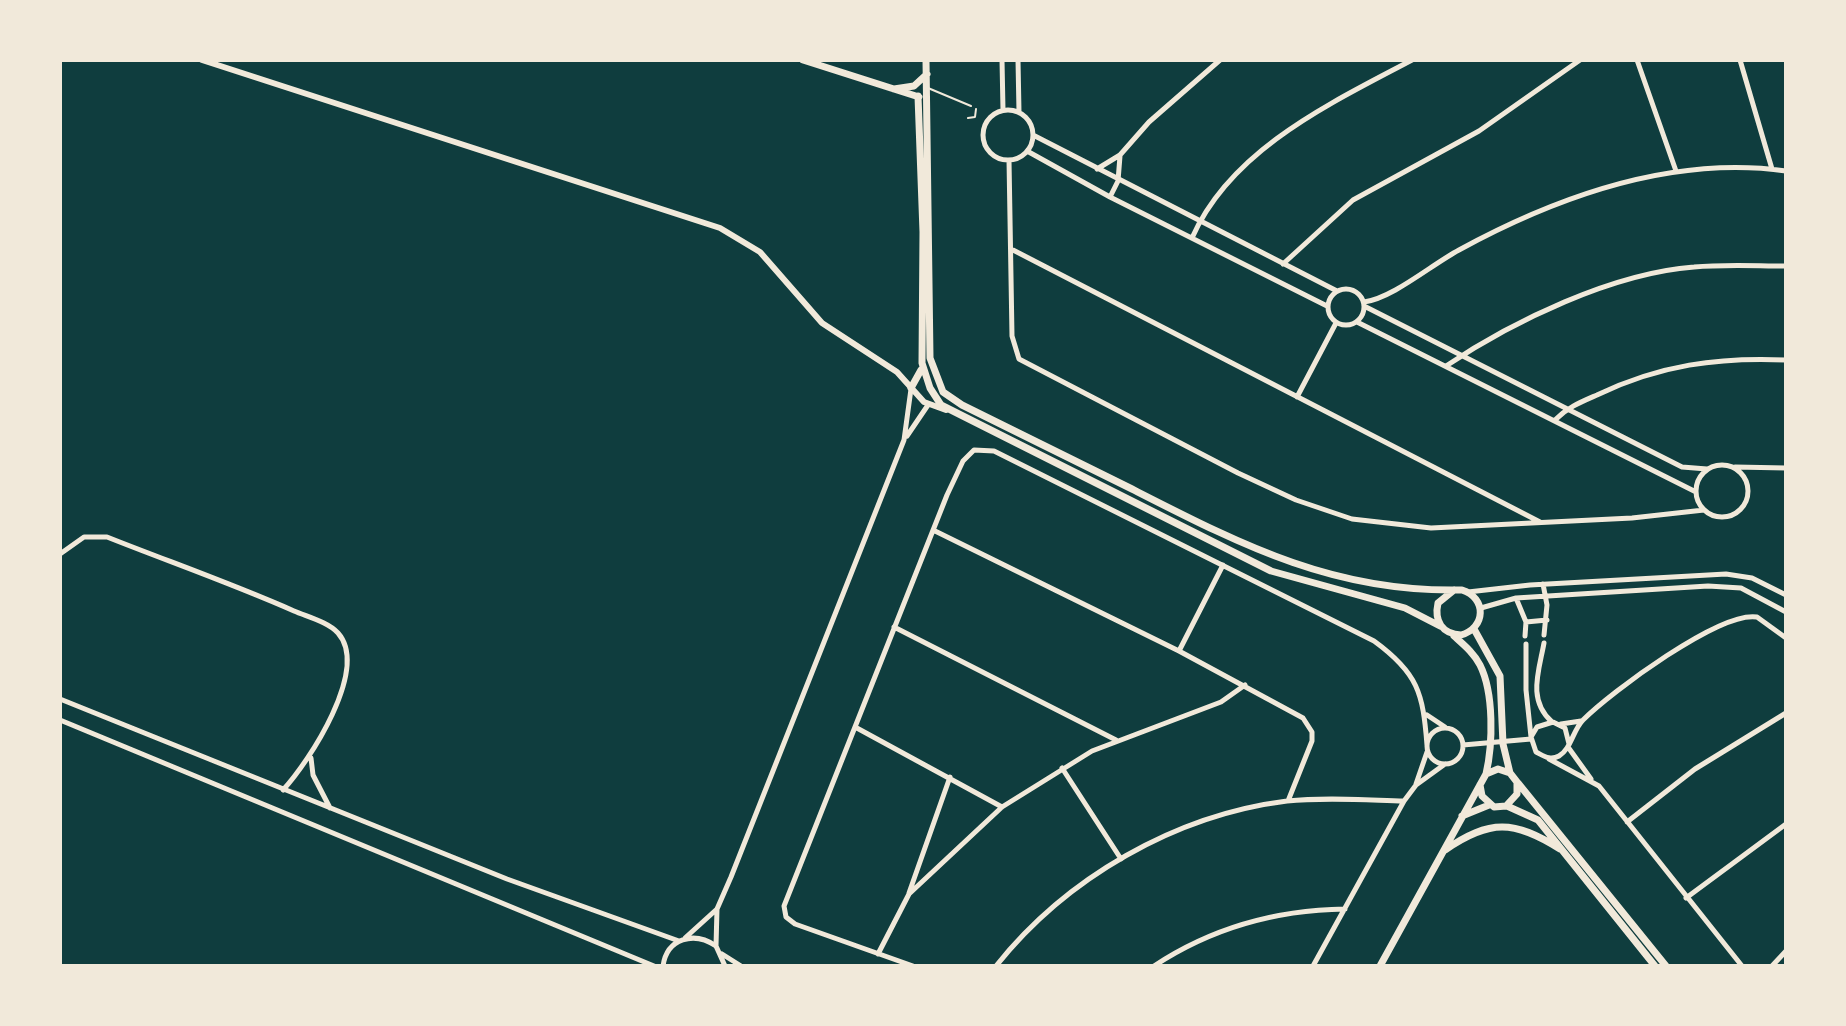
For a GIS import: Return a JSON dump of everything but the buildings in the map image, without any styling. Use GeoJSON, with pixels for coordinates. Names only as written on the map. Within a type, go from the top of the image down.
{"type":"FeatureCollection","features":[{"type":"Feature","properties":{"kind":"main road"},"geometry":{"type":"LineString","coordinates":[[803,60],[929,99]]}},
{"type":"Feature","properties":{"kind":"main road"},"geometry":{"type":"LineString","coordinates":[[926,60],[929,99],[930,358],[943,392],[962,405],[1274,558],[1359,581],[1468,592],[1481,608],[1474,629],[1500,676],[1503,744],[1510,773],[1666,966]]}},
{"type":"Feature","properties":{"kind":"main road"},"geometry":{"type":"LineString","coordinates":[[892,89],[914,86],[927,74]]}},
{"type":"Feature","properties":{"kind":"main road"},"geometry":{"type":"LineString","coordinates":[[918,96],[923,232],[922,363],[930,388],[948,411],[1271,571],[1405,608],[1453,635],[1475,657],[1485,679],[1489,749],[1486,774],[1380,966]]}},
{"type":"Feature","properties":{"kind":"main road"},"geometry":{"type":"LineString","coordinates":[[911,388],[922,363]]}},
{"type":"Feature","properties":{"kind":"main road"},"geometry":{"type":"LineString","coordinates":[[1440,626],[1438,603],[1454,590]]}},
{"type":"Feature","properties":{"kind":"main road"},"geometry":{"type":"LineString","coordinates":[[1453,635],[1474,629]]}},
{"type":"Feature","properties":{"kind":"main road"},"geometry":{"type":"LineString","coordinates":[[1486,774],[1498,769],[1510,773]]}},
{"type":"Feature","properties":{"kind":"main road"},"geometry":{"type":"LineString","coordinates":[[1506,806],[1517,794],[1517,782]]}},
{"type":"Feature","properties":{"kind":"main road"},"geometry":{"type":"LineString","coordinates":[[1480,785],[1482,796],[1489,805]]}},
{"type":"Feature","properties":{"kind":"main road"},"geometry":{"type":"LineString","coordinates":[[1460,817],[1489,805],[1506,806],[1538,820],[1655,966]]}},
{"type":"Feature","properties":{"kind":"main road"},"geometry":{"type":"LineString","coordinates":[[1443,851],[1467,834],[1502,826],[1530,830],[1563,851]]}},
{"type":"Feature","properties":{"kind":"street"},"geometry":{"type":"LineString","coordinates":[[202,60],[720,228],[760,252],[822,323],[897,372],[928,405],[948,411]]}},
{"type":"Feature","properties":{"kind":"street"},"geometry":{"type":"LineString","coordinates":[[1002,60],[1003,110]]}},
{"type":"Feature","properties":{"kind":"street"},"geometry":{"type":"LineString","coordinates":[[1018,60],[1019,112]]}},
{"type":"Feature","properties":{"kind":"street"},"geometry":{"type":"LineString","coordinates":[[1097,169],[1120,155],[1149,122],[1220,60]]}},
{"type":"Feature","properties":{"kind":"street"},"geometry":{"type":"LineString","coordinates":[[1192,238],[1209,204],[1273,141],[1305,119],[1412,60]]}},
{"type":"Feature","properties":{"kind":"street"},"geometry":{"type":"LineString","coordinates":[[1283,264],[1353,200],[1479,131],[1580,60]]}},
{"type":"Feature","properties":{"kind":"street"},"geometry":{"type":"LineString","coordinates":[[1637,60],[1676,171]]}},
{"type":"Feature","properties":{"kind":"street"},"geometry":{"type":"LineString","coordinates":[[1740,60],[1772,169]]}},
{"type":"Feature","properties":{"kind":"street"},"geometry":{"type":"LineString","coordinates":[[1003,110],[1019,112],[1028,119],[1033,135],[1027,151],[1009,160],[991,153],[984,141],[987,122],[1003,110]]}},
{"type":"Feature","properties":{"kind":"street"},"geometry":{"type":"LineString","coordinates":[[1033,135],[1337,291],[1355,291],[1364,304],[1682,467],[1786,468]]}},
{"type":"Feature","properties":{"kind":"street"},"geometry":{"type":"LineString","coordinates":[[1027,151],[1110,197],[1327,306],[1336,323],[1347,326],[1357,322],[1364,304]]}},
{"type":"Feature","properties":{"kind":"street"},"geometry":{"type":"LineString","coordinates":[[1110,197],[1118,181],[1120,155]]}},
{"type":"Feature","properties":{"kind":"street"},"geometry":{"type":"LineString","coordinates":[[1009,160],[1015,353],[1040,373],[1238,473],[1327,512],[1352,519],[1431,528],[1704,510],[1727,517],[1746,503],[1746,478],[1733,467]]}},
{"type":"Feature","properties":{"kind":"street"},"geometry":{"type":"LineString","coordinates":[[1364,304],[1382,298],[1430,265],[1546,207],[1612,186],[1676,171],[1786,171]]}},
{"type":"Feature","properties":{"kind":"street"},"geometry":{"type":"LineString","coordinates":[[1013,250],[1541,523]]}},
{"type":"Feature","properties":{"kind":"street"},"geometry":{"type":"LineString","coordinates":[[1446,366],[1463,354],[1554,308],[1658,272],[1692,267],[1786,266]]}},
{"type":"Feature","properties":{"kind":"street"},"geometry":{"type":"LineString","coordinates":[[1327,306],[1337,291]]}},
{"type":"Feature","properties":{"kind":"street"},"geometry":{"type":"LineString","coordinates":[[1357,322],[1696,492]]}},
{"type":"Feature","properties":{"kind":"street"},"geometry":{"type":"LineString","coordinates":[[1297,397],[1336,323]]}},
{"type":"Feature","properties":{"kind":"street"},"geometry":{"type":"LineString","coordinates":[[1555,420],[1567,407],[1622,383],[1680,365],[1715,360],[1786,360]]}},
{"type":"Feature","properties":{"kind":"street"},"geometry":{"type":"LineString","coordinates":[[904,440],[911,388]]}},
{"type":"Feature","properties":{"kind":"street"},"geometry":{"type":"LineString","coordinates":[[716,946],[717,909],[904,440],[928,405]]}},
{"type":"Feature","properties":{"kind":"street"},"geometry":{"type":"LineString","coordinates":[[913,966],[795,924],[786,917],[784,906],[933,530],[963,461],[974,450],[994,451],[1374,641],[1394,655],[1411,676],[1426,714],[1427,748],[1432,759],[1445,764]]}},
{"type":"Feature","properties":{"kind":"street"},"geometry":{"type":"LineString","coordinates":[[1704,510],[1696,492],[1698,480],[1707,469]]}},
{"type":"Feature","properties":{"kind":"street"},"geometry":{"type":"LineString","coordinates":[[933,530],[1179,651],[1303,718],[1312,732],[1309,749],[1288,801]]}},
{"type":"Feature","properties":{"kind":"street"},"geometry":{"type":"LineString","coordinates":[[60,554],[84,537],[107,537],[284,606],[338,633],[346,650],[345,679],[311,757],[283,790]]}},
{"type":"Feature","properties":{"kind":"street"},"geometry":{"type":"LineString","coordinates":[[1179,651],[1223,565]]}},
{"type":"Feature","properties":{"kind":"street"},"geometry":{"type":"LineString","coordinates":[[1468,592],[1543,584],[1726,574],[1763,581],[1786,595]]}},
{"type":"Feature","properties":{"kind":"street"},"geometry":{"type":"LineString","coordinates":[[1543,584],[1547,620],[1536,694],[1541,711],[1553,722],[1582,721]]}},
{"type":"Feature","properties":{"kind":"street"},"geometry":{"type":"LineString","coordinates":[[1481,608],[1516,598],[1727,586],[1760,595],[1786,612]]}},
{"type":"Feature","properties":{"kind":"street"},"geometry":{"type":"LineString","coordinates":[[1516,598],[1526,622],[1526,690],[1531,738],[1536,752]]}},
{"type":"Feature","properties":{"kind":"street"},"geometry":{"type":"LineString","coordinates":[[1547,758],[1558,756],[1582,721],[1693,640],[1734,619],[1757,617],[1786,638]]}},
{"type":"Feature","properties":{"kind":"street"},"geometry":{"type":"LineString","coordinates":[[1526,622],[1547,620]]}},
{"type":"Feature","properties":{"kind":"street"},"geometry":{"type":"LineString","coordinates":[[894,627],[1117,740]]}},
{"type":"Feature","properties":{"kind":"street"},"geometry":{"type":"LineString","coordinates":[[909,894],[1002,807],[1062,768],[1117,740],[1221,702],[1245,685]]}},
{"type":"Feature","properties":{"kind":"street"},"geometry":{"type":"LineString","coordinates":[[60,699],[331,809],[682,939],[707,940],[741,966]]}},
{"type":"Feature","properties":{"kind":"street"},"geometry":{"type":"LineString","coordinates":[[1627,822],[1695,769],[1786,713]]}},
{"type":"Feature","properties":{"kind":"street"},"geometry":{"type":"LineString","coordinates":[[1426,714],[1456,732],[1463,745]]}},
{"type":"Feature","properties":{"kind":"street"},"geometry":{"type":"LineString","coordinates":[[60,720],[654,966]]}},
{"type":"Feature","properties":{"kind":"street"},"geometry":{"type":"LineString","coordinates":[[1463,745],[1518,742],[1531,738],[1537,727],[1553,722]]}},
{"type":"Feature","properties":{"kind":"street"},"geometry":{"type":"LineString","coordinates":[[1561,724],[1567,732],[1568,745],[1592,780],[1742,966]]}},
{"type":"Feature","properties":{"kind":"street"},"geometry":{"type":"LineString","coordinates":[[855,727],[1002,807]]}},
{"type":"Feature","properties":{"kind":"street"},"geometry":{"type":"LineString","coordinates":[[1416,785],[1436,730],[1448,728]]}},
{"type":"Feature","properties":{"kind":"street"},"geometry":{"type":"LineString","coordinates":[[1518,742],[1592,780]]}},
{"type":"Feature","properties":{"kind":"street"},"geometry":{"type":"LineString","coordinates":[[1313,966],[1404,801],[1416,785],[1445,764],[1456,761],[1463,745]]}},
{"type":"Feature","properties":{"kind":"street"},"geometry":{"type":"LineString","coordinates":[[311,757],[313,775],[331,809]]}},
{"type":"Feature","properties":{"kind":"street"},"geometry":{"type":"LineString","coordinates":[[1062,768],[1121,859]]}},
{"type":"Feature","properties":{"kind":"street"},"geometry":{"type":"LineString","coordinates":[[878,954],[909,894],[950,777]]}},
{"type":"Feature","properties":{"kind":"street"},"geometry":{"type":"LineString","coordinates":[[996,966],[1032,925],[1060,901],[1121,859],[1185,828],[1288,801],[1404,801]]}},
{"type":"Feature","properties":{"kind":"street"},"geometry":{"type":"LineString","coordinates":[[1686,898],[1786,824]]}},
{"type":"Feature","properties":{"kind":"street"},"geometry":{"type":"LineString","coordinates":[[663,966],[669,950],[717,909]]}},
{"type":"Feature","properties":{"kind":"street"},"geometry":{"type":"LineString","coordinates":[[1154,966],[1204,938],[1256,918],[1306,910],[1345,909]]}},
{"type":"Feature","properties":{"kind":"street"},"geometry":{"type":"LineString","coordinates":[[1772,966],[1786,951]]}},
{"type":"Feature","properties":{"kind":"street"},"geometry":{"type":"LineString","coordinates":[[722,954],[725,966]]}},
{"type":"Feature","properties":{"kind":"lane"},"geometry":{"type":"LineString","coordinates":[[928,88],[971,106]]}},
{"type":"Feature","properties":{"kind":"lane"},"geometry":{"type":"LineString","coordinates":[[968,118],[975,117],[976,109]]}}]}
